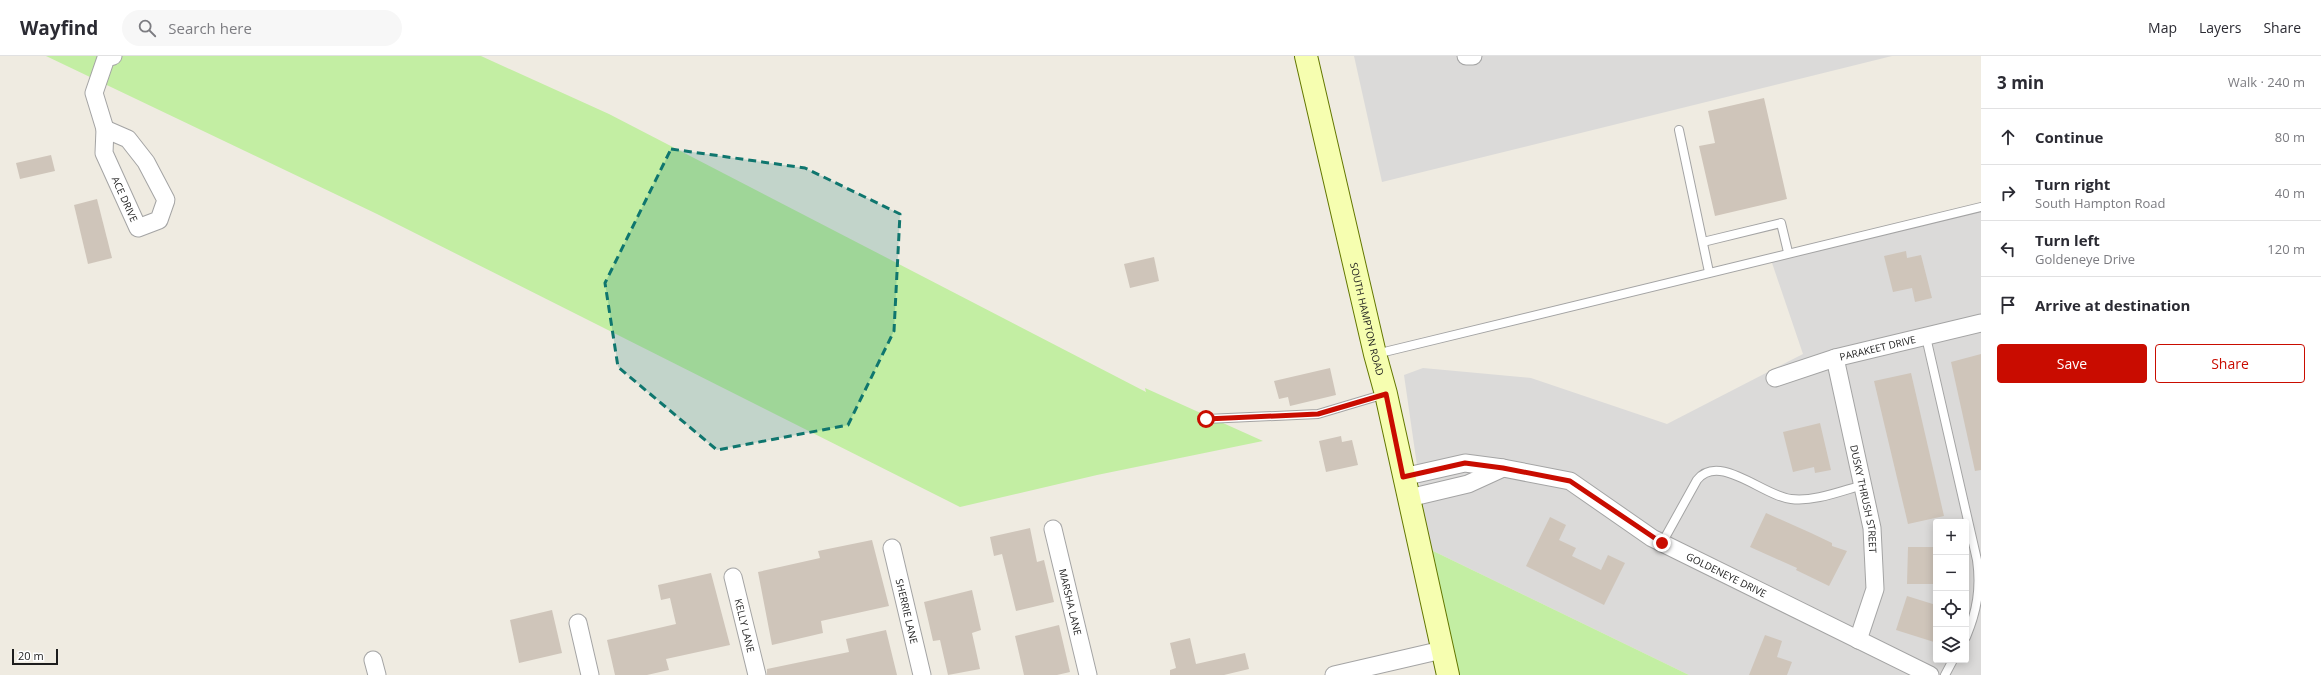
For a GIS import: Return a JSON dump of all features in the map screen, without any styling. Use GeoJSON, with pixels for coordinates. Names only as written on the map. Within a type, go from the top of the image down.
{"type":"FeatureCollection","features":[{"type":"Feature","properties":{"kind":"main road","name":"SOUTH HAMPTON ROAD"},"geometry":{"type":"LineString","coordinates":[[1306,56],[1375,354],[1386,394],[1403,477],[1448,675]]}},
{"type":"Feature","properties":{"kind":"street","name":"ACE DRIVE"},"geometry":{"type":"LineString","coordinates":[[105,129],[128,139],[146,162],[166,200],[159,220],[138,228],[104,153],[105,129],[94,92],[106,58],[112,56]]}},
{"type":"Feature","properties":{"kind":"street","name":"PARAKEET DRIVE"},"geometry":{"type":"LineString","coordinates":[[1775,378],[1835,358],[1981,323]]}},
{"type":"Feature","properties":{"kind":"street","name":"DUSKY THRUSH STREET"},"geometry":{"type":"LineString","coordinates":[[1835,358],[1872,528],[1874,589],[1858,640]]}},
{"type":"Feature","properties":{"kind":"street","name":"GOLDENEYE DRIVE"},"geometry":{"type":"LineString","coordinates":[[1403,477],[1465,463],[1503,468],[1570,481],[1662,543],[1930,675]]}},
{"type":"Feature","properties":{"kind":"street"},"geometry":{"type":"LineString","coordinates":[[1409,498],[1468,484],[1503,468]]}},
{"type":"Feature","properties":{"kind":"street","name":"MARSHA LANE"},"geometry":{"type":"LineString","coordinates":[[1053,529],[1088,675]]}},
{"type":"Feature","properties":{"kind":"street","name":"SHERRIE LANE"},"geometry":{"type":"LineString","coordinates":[[892,548],[922,675]]}},
{"type":"Feature","properties":{"kind":"street","name":"KELLY LANE"},"geometry":{"type":"LineString","coordinates":[[733,577],[757,675]]}},
{"type":"Feature","properties":{"kind":"street"},"geometry":{"type":"LineString","coordinates":[[578,623],[590,675]]}},
{"type":"Feature","properties":{"kind":"street"},"geometry":{"type":"LineString","coordinates":[[1334,675],[1442,650]]}},
{"type":"Feature","properties":{"kind":"lane"},"geometry":{"type":"LineString","coordinates":[[1679,130],[1709,272]]}},
{"type":"Feature","properties":{"kind":"lane"},"geometry":{"type":"LineString","coordinates":[[1375,354],[1788,252],[1981,207]]}},
{"type":"Feature","properties":{"kind":"lane"},"geometry":{"type":"LineString","coordinates":[[1703,242],[1781,223],[1788,252]]}},
{"type":"Feature","properties":{"kind":"lane"},"geometry":{"type":"LineString","coordinates":[[1926,337],[1971,527],[1978,566],[1979,596],[1969,629]]}},
{"type":"Feature","properties":{"kind":"lane"},"geometry":{"type":"LineString","coordinates":[[1206,419],[1318,414],[1386,394]]}},
{"type":"Feature","properties":{"kind":"lane"},"geometry":{"type":"LineString","coordinates":[[1662,543],[1697,480],[1702,473],[1710,470],[1724,471],[1778,496],[1791,499],[1820,496],[1863,485]]}},
{"type":"Feature","properties":{"kind":"lane"},"geometry":{"type":"LineString","coordinates":[[1945,675],[1952,663]]}},
{"type":"Feature","properties":{"kind":"highlighted area"},"geometry":{"type":"Polygon","coordinates":[[[671,149],[805,168],[900,214],[894,331],[848,425],[717,450],[618,367],[605,283],[671,149]]]}},
{"type":"Feature","properties":{"kind":"shaded area"},"geometry":{"type":"Polygon","coordinates":[[[1354,56],[1892,56],[1382,182],[1354,56]]]}},
{"type":"Feature","properties":{"kind":"shaded area"},"geometry":{"type":"Polygon","coordinates":[[[1981,209],[1981,675],[1689,675],[1429,549],[1404,375],[1423,368],[1531,378],[1667,424],[1803,354],[1770,257],[1981,209]]]}},
{"type":"Feature","properties":{"kind":"green space"},"geometry":{"type":"Polygon","coordinates":[[[46,56],[481,56],[609,114],[1146,392],[1145,388],[1263,441],[1097,475],[960,507],[377,214],[46,56]]]}},
{"type":"Feature","properties":{"kind":"green space"},"geometry":{"type":"Polygon","coordinates":[[[1429,549],[1689,675],[1458,675],[1429,549]]]}},
{"type":"Feature","properties":{"kind":"building"},"geometry":{"type":"Polygon","coordinates":[[[1764,98],[1787,199],[1715,216],[1699,146],[1715,143],[1708,111],[1764,98]]]}},
{"type":"Feature","properties":{"kind":"building"},"geometry":{"type":"Polygon","coordinates":[[[51,155],[55,171],[20,179],[16,163],[51,155]]]}},
{"type":"Feature","properties":{"kind":"building"},"geometry":{"type":"Polygon","coordinates":[[[97,199],[112,258],[88,264],[74,205],[97,199]]]}},
{"type":"Feature","properties":{"kind":"building"},"geometry":{"type":"Polygon","coordinates":[[[1906,251],[1907,258],[1921,255],[1932,298],[1915,302],[1912,288],[1893,292],[1884,256],[1906,251]]]}},
{"type":"Feature","properties":{"kind":"building"},"geometry":{"type":"Polygon","coordinates":[[[1154,257],[1159,281],[1130,288],[1124,264],[1154,257]]]}},
{"type":"Feature","properties":{"kind":"building"},"geometry":{"type":"Polygon","coordinates":[[[1981,354],[1981,470],[1975,471],[1951,362],[1981,354]]]}},
{"type":"Feature","properties":{"kind":"building"},"geometry":{"type":"Polygon","coordinates":[[[1330,368],[1336,395],[1290,406],[1288,397],[1279,399],[1274,381],[1330,368]]]}},
{"type":"Feature","properties":{"kind":"building"},"geometry":{"type":"Polygon","coordinates":[[[1911,373],[1944,516],[1908,524],[1874,381],[1911,373]]]}},
{"type":"Feature","properties":{"kind":"building"},"geometry":{"type":"Polygon","coordinates":[[[1820,423],[1831,470],[1815,473],[1814,467],[1793,472],[1783,432],[1820,423]]]}},
{"type":"Feature","properties":{"kind":"building"},"geometry":{"type":"Polygon","coordinates":[[[1341,436],[1342,442],[1352,440],[1358,465],[1326,472],[1319,441],[1341,436]]]}},
{"type":"Feature","properties":{"kind":"building"},"geometry":{"type":"Polygon","coordinates":[[[1766,513],[1832,543],[1832,546],[1847,551],[1829,586],[1796,570],[1797,568],[1750,547],[1766,513]]]}},
{"type":"Feature","properties":{"kind":"building"},"geometry":{"type":"Polygon","coordinates":[[[1550,517],[1566,525],[1559,540],[1576,548],[1572,556],[1601,570],[1608,555],[1625,563],[1604,605],[1526,566],[1550,517]]]}},
{"type":"Feature","properties":{"kind":"building"},"geometry":{"type":"Polygon","coordinates":[[[1030,528],[1037,562],[1044,560],[1054,602],[1016,611],[1002,554],[994,556],[990,537],[1030,528]]]}},
{"type":"Feature","properties":{"kind":"building"},"geometry":{"type":"Polygon","coordinates":[[[872,540],[889,606],[821,621],[823,633],[772,645],[758,572],[820,558],[818,551],[872,540]]]}},
{"type":"Feature","properties":{"kind":"building"},"geometry":{"type":"Polygon","coordinates":[[[1908,547],[1933,547],[1933,584],[1907,584],[1908,547]]]}},
{"type":"Feature","properties":{"kind":"building"},"geometry":{"type":"Polygon","coordinates":[[[711,573],[730,645],[666,659],[669,670],[647,675],[615,675],[607,640],[676,624],[670,598],[661,600],[658,585],[711,573]]]}},
{"type":"Feature","properties":{"kind":"building"},"geometry":{"type":"Polygon","coordinates":[[[972,590],[981,630],[972,633],[980,669],[948,675],[940,640],[933,641],[924,602],[972,590]]]}},
{"type":"Feature","properties":{"kind":"building"},"geometry":{"type":"Polygon","coordinates":[[[1907,596],[1933,604],[1933,642],[1896,630],[1907,596]]]}},
{"type":"Feature","properties":{"kind":"building"},"geometry":{"type":"Polygon","coordinates":[[[552,610],[562,653],[519,663],[510,620],[552,610]]]}},
{"type":"Feature","properties":{"kind":"building"},"geometry":{"type":"Polygon","coordinates":[[[1059,625],[1070,672],[1057,675],[1024,675],[1015,636],[1059,625]]]}},
{"type":"Feature","properties":{"kind":"building"},"geometry":{"type":"Polygon","coordinates":[[[886,630],[897,675],[767,675],[767,669],[849,652],[846,639],[886,630]]]}},
{"type":"Feature","properties":{"kind":"building"},"geometry":{"type":"Polygon","coordinates":[[[1765,635],[1782,641],[1777,657],[1792,662],[1787,675],[1749,675],[1765,635]]]}},
{"type":"Feature","properties":{"kind":"building"},"geometry":{"type":"Polygon","coordinates":[[[1190,638],[1196,664],[1245,653],[1249,669],[1224,675],[1170,675],[1170,670],[1176,668],[1170,643],[1190,638]]]}},
{"type":"Feature","properties":{"kind":"route"},"geometry":{"type":"LineString","coordinates":[[1206,419],[1318,414],[1386,394],[1403,477],[1465,463],[1503,468],[1570,481],[1652,538],[1662,543]]}}]}
